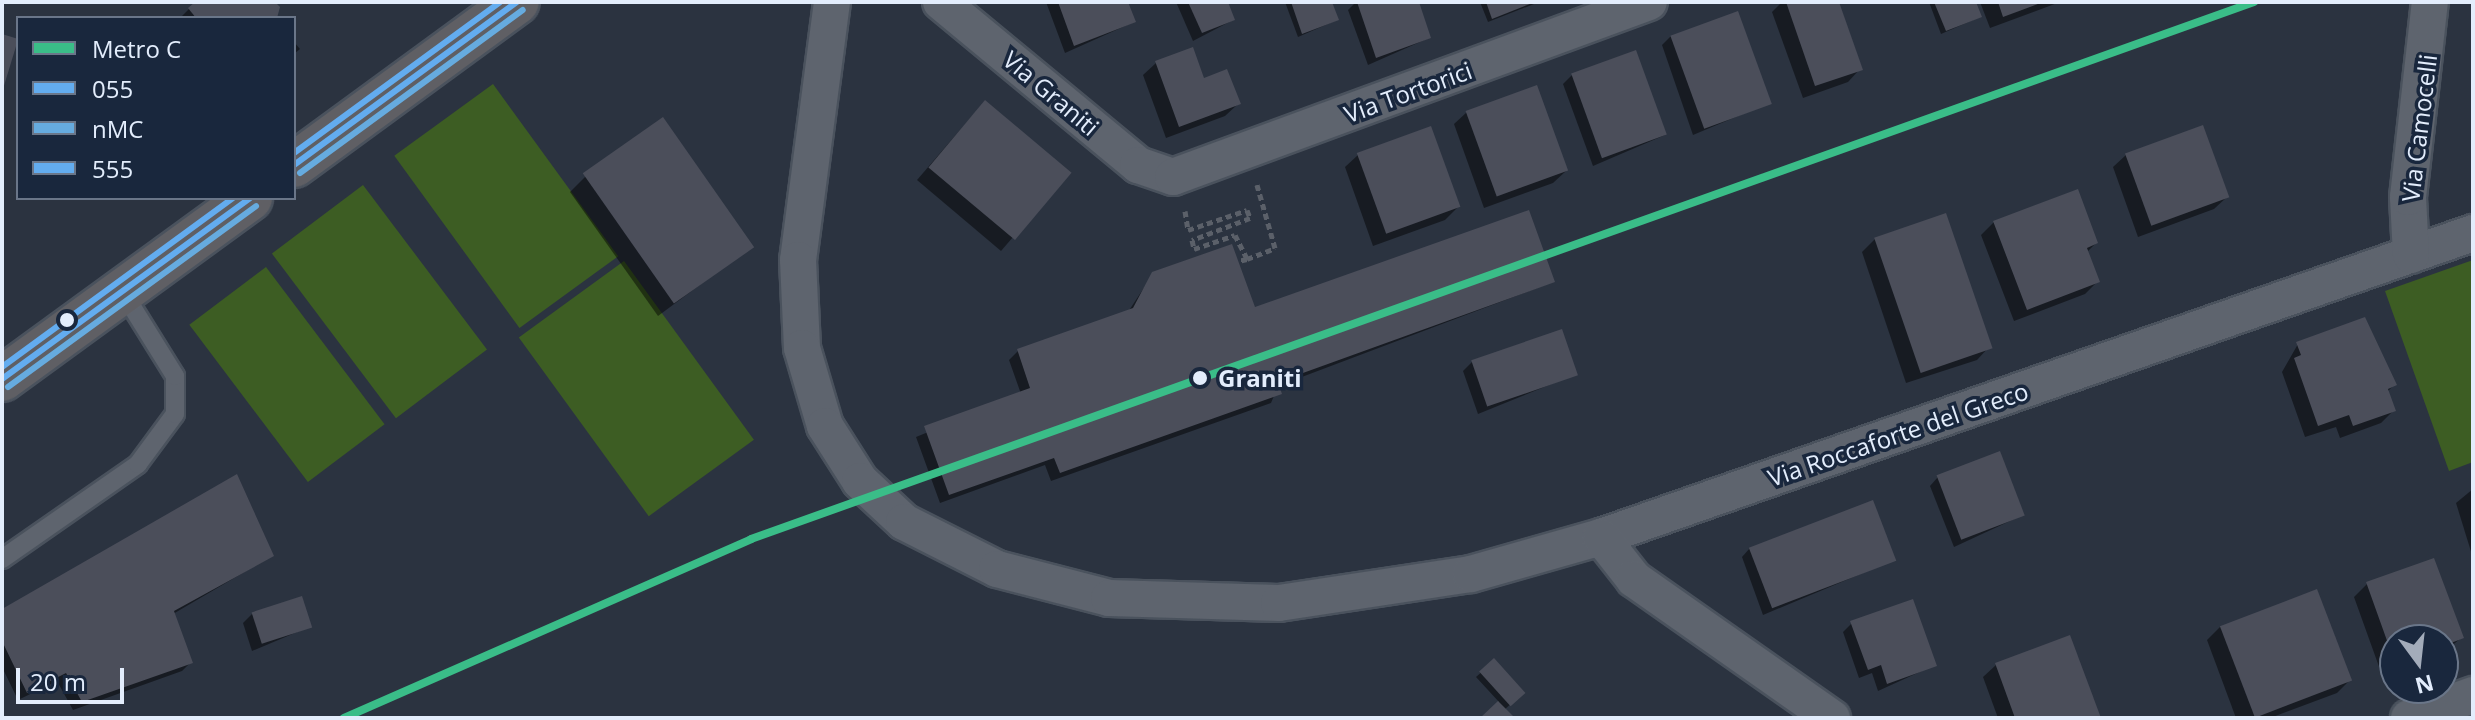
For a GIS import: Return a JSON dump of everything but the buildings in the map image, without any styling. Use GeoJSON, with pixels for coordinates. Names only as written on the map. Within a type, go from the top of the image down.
{"type":"FeatureCollection","features":[{"type":"Feature","properties":{"kind":"main road"},"geometry":{"type":"LineString","coordinates":[[296,164],[517,2]]}},
{"type":"Feature","properties":{"kind":"main road"},"geometry":{"type":"LineString","coordinates":[[2,379],[247,200]]}},
{"type":"Feature","properties":{"kind":"street","name":"Via Roccaforte del Greco"},"geometry":{"type":"LineString","coordinates":[[832,2],[799,244],[802,348],[813,396],[841,455],[904,522],[1040,583],[1131,601],[1222,606],[1424,583],[1601,537],[2473,233]]}},
{"type":"Feature","properties":{"kind":"street","name":"Via Graniti"},"geometry":{"type":"LineString","coordinates":[[941,2],[1138,165],[1181,174]]}},
{"type":"Feature","properties":{"kind":"street","name":"Via Tortorici"},"geometry":{"type":"LineString","coordinates":[[1181,174],[1649,2]]}},
{"type":"Feature","properties":{"kind":"street","name":"Via Camocelli"},"geometry":{"type":"LineString","coordinates":[[2411,255],[2408,197],[2430,2]]}},
{"type":"Feature","properties":{"kind":"street"},"geometry":{"type":"LineString","coordinates":[[1601,537],[1634,579],[1832,718]]}},
{"type":"Feature","properties":{"kind":"street"},"geometry":{"type":"LineString","coordinates":[[2409,718],[2473,695]]}},
{"type":"Feature","properties":{"kind":"lane"},"geometry":{"type":"LineString","coordinates":[[2,559],[127,473],[175,414],[170,365],[122,291]]}},
{"type":"Feature","properties":{"kind":"path"},"geometry":{"type":"LineString","coordinates":[[1181,174],[1207,203],[1183,211],[1188,230],[1247,210],[1250,218],[1192,240],[1194,249],[1235,235],[1247,259]]}},
{"type":"Feature","properties":{"kind":"path"},"geometry":{"type":"LineString","coordinates":[[1238,261],[1275,248],[1257,184]]}},
{"type":"Feature","properties":{"kind":"green space"},"geometry":{"type":"Polygon","coordinates":[[[493,84],[618,256],[519,328],[394,156],[493,84]]]}},
{"type":"Feature","properties":{"kind":"green space"},"geometry":{"type":"Polygon","coordinates":[[[363,185],[487,350],[396,418],[272,254],[363,185]]]}},
{"type":"Feature","properties":{"kind":"green space"},"geometry":{"type":"Polygon","coordinates":[[[2473,260],[2473,462],[2449,471],[2385,291],[2473,260]]]}},
{"type":"Feature","properties":{"kind":"green space"},"geometry":{"type":"Polygon","coordinates":[[[624,261],[754,440],[649,516],[519,337],[624,261]]]}},
{"type":"Feature","properties":{"kind":"green space"},"geometry":{"type":"Polygon","coordinates":[[[266,267],[385,424],[308,482],[189,325],[266,267]]]}},
{"type":"Feature","properties":{"kind":"metro line","name":"C"},"geometry":{"type":"LineString","coordinates":[[344,718],[751,539],[2254,2]]}},
{"type":"Feature","properties":{"kind":"transit line","name":"555"},"geometry":{"type":"LineString","coordinates":[[296,152],[500,2]]}},
{"type":"Feature","properties":{"kind":"transit line","name":"055"},"geometry":{"type":"LineString","coordinates":[[296,164],[517,2]]}},
{"type":"Feature","properties":{"kind":"transit line","name":"nMC"},"geometry":{"type":"LineString","coordinates":[[300,173],[523,10]]}},
{"type":"Feature","properties":{"kind":"transit line","name":"555"},"geometry":{"type":"LineString","coordinates":[[2,367],[230,200]]}},
{"type":"Feature","properties":{"kind":"transit line","name":"055"},"geometry":{"type":"LineString","coordinates":[[2,379],[247,200]]}},
{"type":"Feature","properties":{"kind":"transit line","name":"nMC"},"geometry":{"type":"LineString","coordinates":[[8,387],[256,206]]}},
{"type":"Feature","properties":{"kind":"place","name":"Graniti"},"geometry":{"type":"Point","coordinates":[1200,378]}}]}
